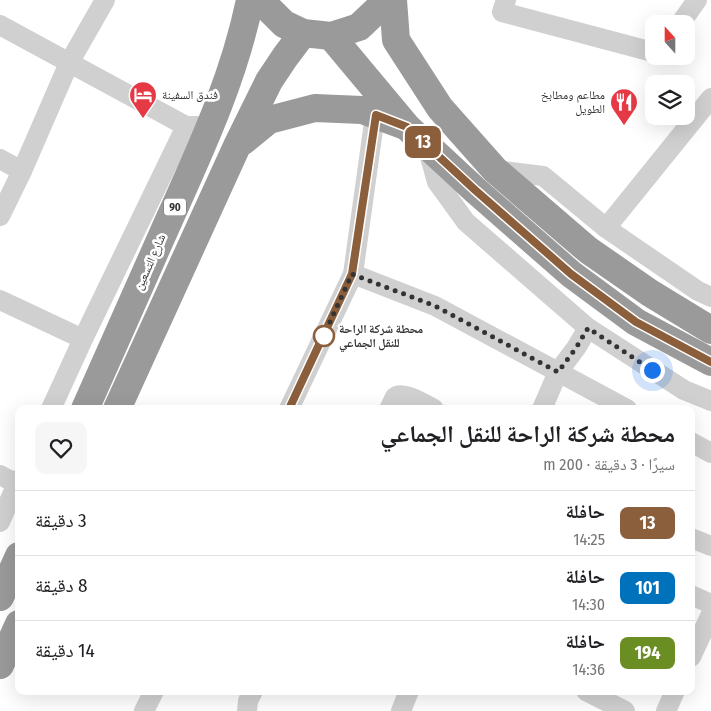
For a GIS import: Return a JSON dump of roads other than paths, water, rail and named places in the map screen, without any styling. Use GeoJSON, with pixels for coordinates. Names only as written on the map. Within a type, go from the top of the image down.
{"type":"FeatureCollection","features":[{"type":"Feature","properties":{"kind":"highway","name":"شارع التسعين"},"geometry":{"type":"LineString","coordinates":[[87,405],[198,126],[240,42],[250,0]]}},
{"type":"Feature","properties":{"kind":"highway"},"geometry":{"type":"LineString","coordinates":[[264,0],[268,8],[284,24],[303,33],[331,36],[359,26],[380,7],[383,0]]}},
{"type":"Feature","properties":{"kind":"highway"},"geometry":{"type":"LineString","coordinates":[[393,0],[396,40],[440,108],[495,170],[588,250],[650,293],[711,330]]}},
{"type":"Feature","properties":{"kind":"highway","name":"90"},"geometry":{"type":"LineString","coordinates":[[119,405],[237,146],[269,81],[303,33]]}},
{"type":"Feature","properties":{"kind":"highway"},"geometry":{"type":"LineString","coordinates":[[331,36],[407,127],[475,190],[571,274],[636,322],[711,362]]}},
{"type":"Feature","properties":{"kind":"highway"},"geometry":{"type":"LineString","coordinates":[[237,146],[269,120],[315,108],[362,110],[407,127]]}},
{"type":"Feature","properties":{"kind":"highway"},"geometry":{"type":"LineString","coordinates":[[0,597],[15,565]]}},
{"type":"Feature","properties":{"kind":"highway"},"geometry":{"type":"LineString","coordinates":[[0,665],[15,633]]}},
{"type":"Feature","properties":{"kind":"street"},"geometry":{"type":"LineString","coordinates":[[0,216],[22,171],[69,63],[105,0]]}},
{"type":"Feature","properties":{"kind":"street"},"geometry":{"type":"LineString","coordinates":[[506,0],[502,12],[645,50]]}},
{"type":"Feature","properties":{"kind":"street"},"geometry":{"type":"LineString","coordinates":[[686,15],[697,0]]}},
{"type":"Feature","properties":{"kind":"street"},"geometry":{"type":"LineString","coordinates":[[0,25],[69,63],[198,126],[83,339],[53,405]]}},
{"type":"Feature","properties":{"kind":"street"},"geometry":{"type":"LineString","coordinates":[[606,228],[711,98]]}},
{"type":"Feature","properties":{"kind":"street"},"geometry":{"type":"LineString","coordinates":[[291,405],[352,274],[376,115]]}},
{"type":"Feature","properties":{"kind":"street"},"geometry":{"type":"LineString","coordinates":[[427,146],[436,182],[466,222],[588,328],[684,390],[711,402]]}},
{"type":"Feature","properties":{"kind":"street"},"geometry":{"type":"LineString","coordinates":[[0,159],[22,171]]}},
{"type":"Feature","properties":{"kind":"street"},"geometry":{"type":"LineString","coordinates":[[495,170],[543,176],[606,228],[698,291],[711,297]]}},
{"type":"Feature","properties":{"kind":"street"},"geometry":{"type":"LineString","coordinates":[[352,274],[435,306],[620,405]]}},
{"type":"Feature","properties":{"kind":"street"},"geometry":{"type":"LineString","coordinates":[[0,300],[83,339]]}},
{"type":"Feature","properties":{"kind":"street"},"geometry":{"type":"LineString","coordinates":[[544,405],[558,372],[588,328]]}},
{"type":"Feature","properties":{"kind":"street"},"geometry":{"type":"LineString","coordinates":[[391,405],[400,394],[426,405]]}},
{"type":"Feature","properties":{"kind":"street"},"geometry":{"type":"LineString","coordinates":[[695,444],[711,452]]}},
{"type":"Feature","properties":{"kind":"street"},"geometry":{"type":"LineString","coordinates":[[0,522],[14,481]]}},
{"type":"Feature","properties":{"kind":"street"},"geometry":{"type":"LineString","coordinates":[[695,540],[711,546]]}},
{"type":"Feature","properties":{"kind":"street"},"geometry":{"type":"LineString","coordinates":[[695,597],[711,604]]}},
{"type":"Feature","properties":{"kind":"street"},"geometry":{"type":"LineString","coordinates":[[695,648],[711,614]]}},
{"type":"Feature","properties":{"kind":"street"},"geometry":{"type":"LineString","coordinates":[[144,711],[152,695]]}},
{"type":"Feature","properties":{"kind":"street"},"geometry":{"type":"LineString","coordinates":[[247,711],[251,695]]}},
{"type":"Feature","properties":{"kind":"street"},"geometry":{"type":"LineString","coordinates":[[401,711],[407,695]]}},
{"type":"Feature","properties":{"kind":"street"},"geometry":{"type":"LineString","coordinates":[[594,695],[625,711]]}},
{"type":"Feature","properties":{"kind":"street"},"geometry":{"type":"LineString","coordinates":[[666,711],[673,695]]}},
{"type":"Feature","properties":{"kind":"place","name":"فندق السفينة"},"geometry":{"type":"Point","coordinates":[143,119]}},
{"type":"Feature","properties":{"kind":"place","name":"مطاعم ومطابخ الطويل"},"geometry":{"type":"Point","coordinates":[624,126]}},
{"type":"Feature","properties":{"kind":"place","name":"محطة شركة الراحة للنقل الجماعي"},"geometry":{"type":"Point","coordinates":[324,336]}}]}
